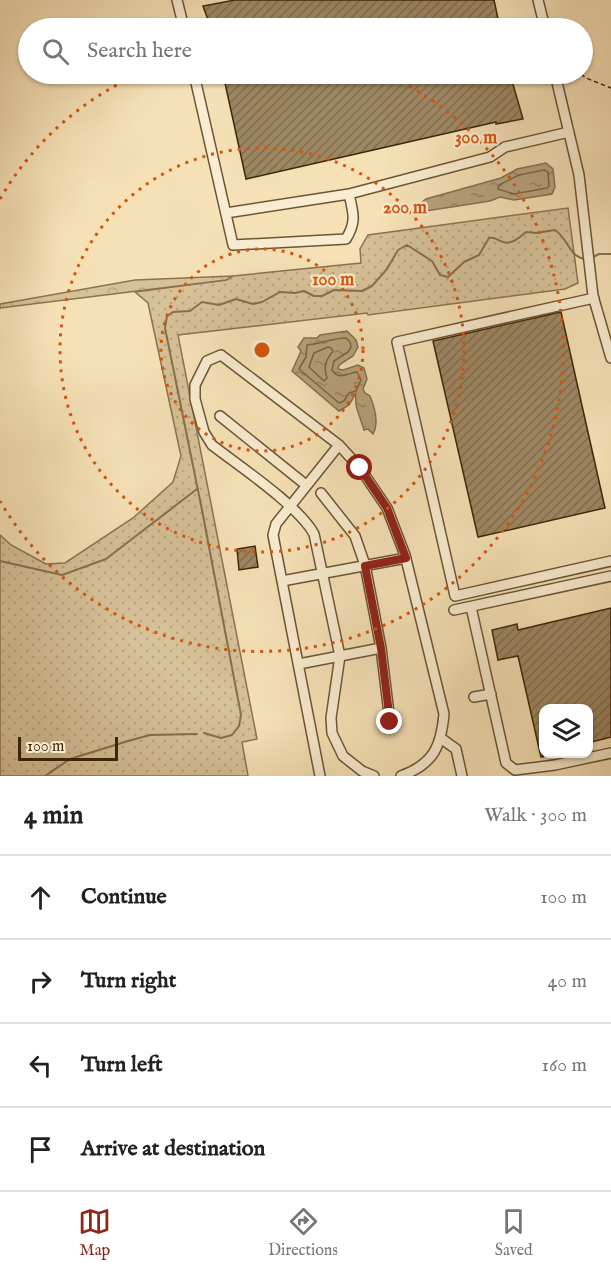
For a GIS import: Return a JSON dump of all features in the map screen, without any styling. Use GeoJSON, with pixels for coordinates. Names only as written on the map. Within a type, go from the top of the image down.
{"type":"FeatureCollection","features":[{"type":"Feature","properties":{"kind":"street"},"geometry":{"type":"LineString","coordinates":[[177,0],[182,18]]}},
{"type":"Feature","properties":{"kind":"street"},"geometry":{"type":"LineString","coordinates":[[538,0],[542,18]]}},
{"type":"Feature","properties":{"kind":"street"},"geometry":{"type":"LineString","coordinates":[[196,84],[233,245],[346,239],[354,219],[349,194]]}},
{"type":"Feature","properties":{"kind":"street"},"geometry":{"type":"LineString","coordinates":[[557,84],[579,175],[586,251],[594,298],[611,358]]}},
{"type":"Feature","properties":{"kind":"street"},"geometry":{"type":"LineString","coordinates":[[226,213],[349,194],[490,157],[505,147],[569,132]]}},
{"type":"Feature","properties":{"kind":"street"},"geometry":{"type":"LineString","coordinates":[[594,298],[397,342],[455,596],[611,561]]}},
{"type":"Feature","properties":{"kind":"street"},"geometry":{"type":"LineString","coordinates":[[374,776],[362,771],[343,756],[332,734],[331,718],[340,656],[314,534],[310,525],[290,506],[212,445],[204,432],[195,399],[195,385],[207,361],[221,355],[339,445],[360,468],[387,508],[406,558],[444,714],[442,739],[429,759],[414,772],[401,776]]}},
{"type":"Feature","properties":{"kind":"street"},"geometry":{"type":"LineString","coordinates":[[220,416],[306,485]]}},
{"type":"Feature","properties":{"kind":"street"},"geometry":{"type":"LineString","coordinates":[[320,776],[273,535],[276,524],[339,445]]}},
{"type":"Feature","properties":{"kind":"street"},"geometry":{"type":"LineString","coordinates":[[321,493],[355,536],[365,566],[381,648],[390,722]]}},
{"type":"Feature","properties":{"kind":"street"},"geometry":{"type":"LineString","coordinates":[[282,581],[406,558]]}},
{"type":"Feature","properties":{"kind":"street"},"geometry":{"type":"LineString","coordinates":[[454,610],[611,576]]}},
{"type":"Feature","properties":{"kind":"street"},"geometry":{"type":"LineString","coordinates":[[471,607],[506,762],[513,770],[555,765],[611,753]]}},
{"type":"Feature","properties":{"kind":"street"},"geometry":{"type":"LineString","coordinates":[[299,664],[381,648]]}},
{"type":"Feature","properties":{"kind":"street"},"geometry":{"type":"LineString","coordinates":[[474,697],[491,694]]}},
{"type":"Feature","properties":{"kind":"street"},"geometry":{"type":"LineString","coordinates":[[442,739],[456,749],[462,776]]}},
{"type":"Feature","properties":{"kind":"path"},"geometry":{"type":"LineString","coordinates":[[593,81],[611,88]]}},
{"type":"Feature","properties":{"kind":"green space"},"geometry":{"type":"Polygon","coordinates":[[[568,208],[578,283],[565,289],[368,315],[367,313],[178,335],[257,739],[242,742],[248,776],[0,776],[0,535],[11,545],[46,564],[65,563],[133,518],[173,482],[181,456],[148,303],[135,292],[226,280],[233,276],[361,263],[360,249],[368,235],[568,208]]]}},
{"type":"Feature","properties":{"kind":"green space"},"geometry":{"type":"Polygon","coordinates":[[[233,276],[226,280],[0,308],[0,304],[135,280],[233,276]]]}},
{"type":"Feature","properties":{"kind":"water"},"geometry":{"type":"Polygon","coordinates":[[[546,163],[553,169],[555,187],[552,194],[514,200],[500,197],[490,201],[426,211],[421,207],[421,203],[426,199],[501,178],[517,169],[546,163]]]}},
{"type":"Feature","properties":{"kind":"water"},"geometry":{"type":"Polygon","coordinates":[[[347,331],[356,340],[358,347],[353,356],[339,365],[338,369],[343,370],[358,365],[364,368],[367,379],[363,389],[370,396],[376,415],[373,434],[368,429],[364,430],[357,407],[356,393],[349,405],[339,411],[292,371],[301,351],[298,347],[304,338],[317,338],[320,335],[347,331]]]}},
{"type":"Feature","properties":{"kind":"building"},"geometry":{"type":"Polygon","coordinates":[[[235,0],[494,0],[498,18],[207,18],[203,6],[235,0]]]}},
{"type":"Feature","properties":{"kind":"building"},"geometry":{"type":"Polygon","coordinates":[[[225,84],[513,84],[523,119],[496,124],[496,122],[246,179],[225,84]]]}},
{"type":"Feature","properties":{"kind":"building"},"geometry":{"type":"Polygon","coordinates":[[[561,312],[605,508],[478,537],[433,341],[561,312]]]}},
{"type":"Feature","properties":{"kind":"building"},"geometry":{"type":"Polygon","coordinates":[[[255,546],[258,567],[239,570],[237,549],[255,546]]]}},
{"type":"Feature","properties":{"kind":"building"},"geometry":{"type":"Polygon","coordinates":[[[611,608],[611,737],[593,742],[593,704],[539,704],[539,748],[518,656],[498,660],[492,630],[517,624],[518,630],[611,608]]]}},
{"type":"Feature","properties":{"kind":"waterway"},"geometry":{"type":"LineString","coordinates":[[204,733],[221,738],[232,735],[239,726],[241,715],[165,328],[167,316],[173,312],[190,311],[202,302],[219,305],[236,299],[253,304],[262,302],[280,292],[304,291],[314,296],[322,296],[334,290],[362,291],[372,286],[387,269],[398,250],[407,245],[432,261],[440,275],[448,277],[464,262],[479,255],[489,238],[510,242],[526,232],[555,230],[563,237],[571,251],[585,259]]}},
{"type":"Feature","properties":{"kind":"waterway"},"geometry":{"type":"LineString","coordinates":[[591,258],[599,254],[611,254]]}},
{"type":"Feature","properties":{"kind":"waterway"},"geometry":{"type":"LineString","coordinates":[[0,561],[62,575],[106,559],[197,489]]}},
{"type":"Feature","properties":{"kind":"waterway"},"geometry":{"type":"LineString","coordinates":[[45,776],[70,759],[128,741],[150,735],[197,734]]}},
{"type":"Feature","properties":{"kind":"route"},"geometry":{"type":"LineString","coordinates":[[360,468],[387,508],[406,558],[365,566],[381,648],[390,722]]}}]}
